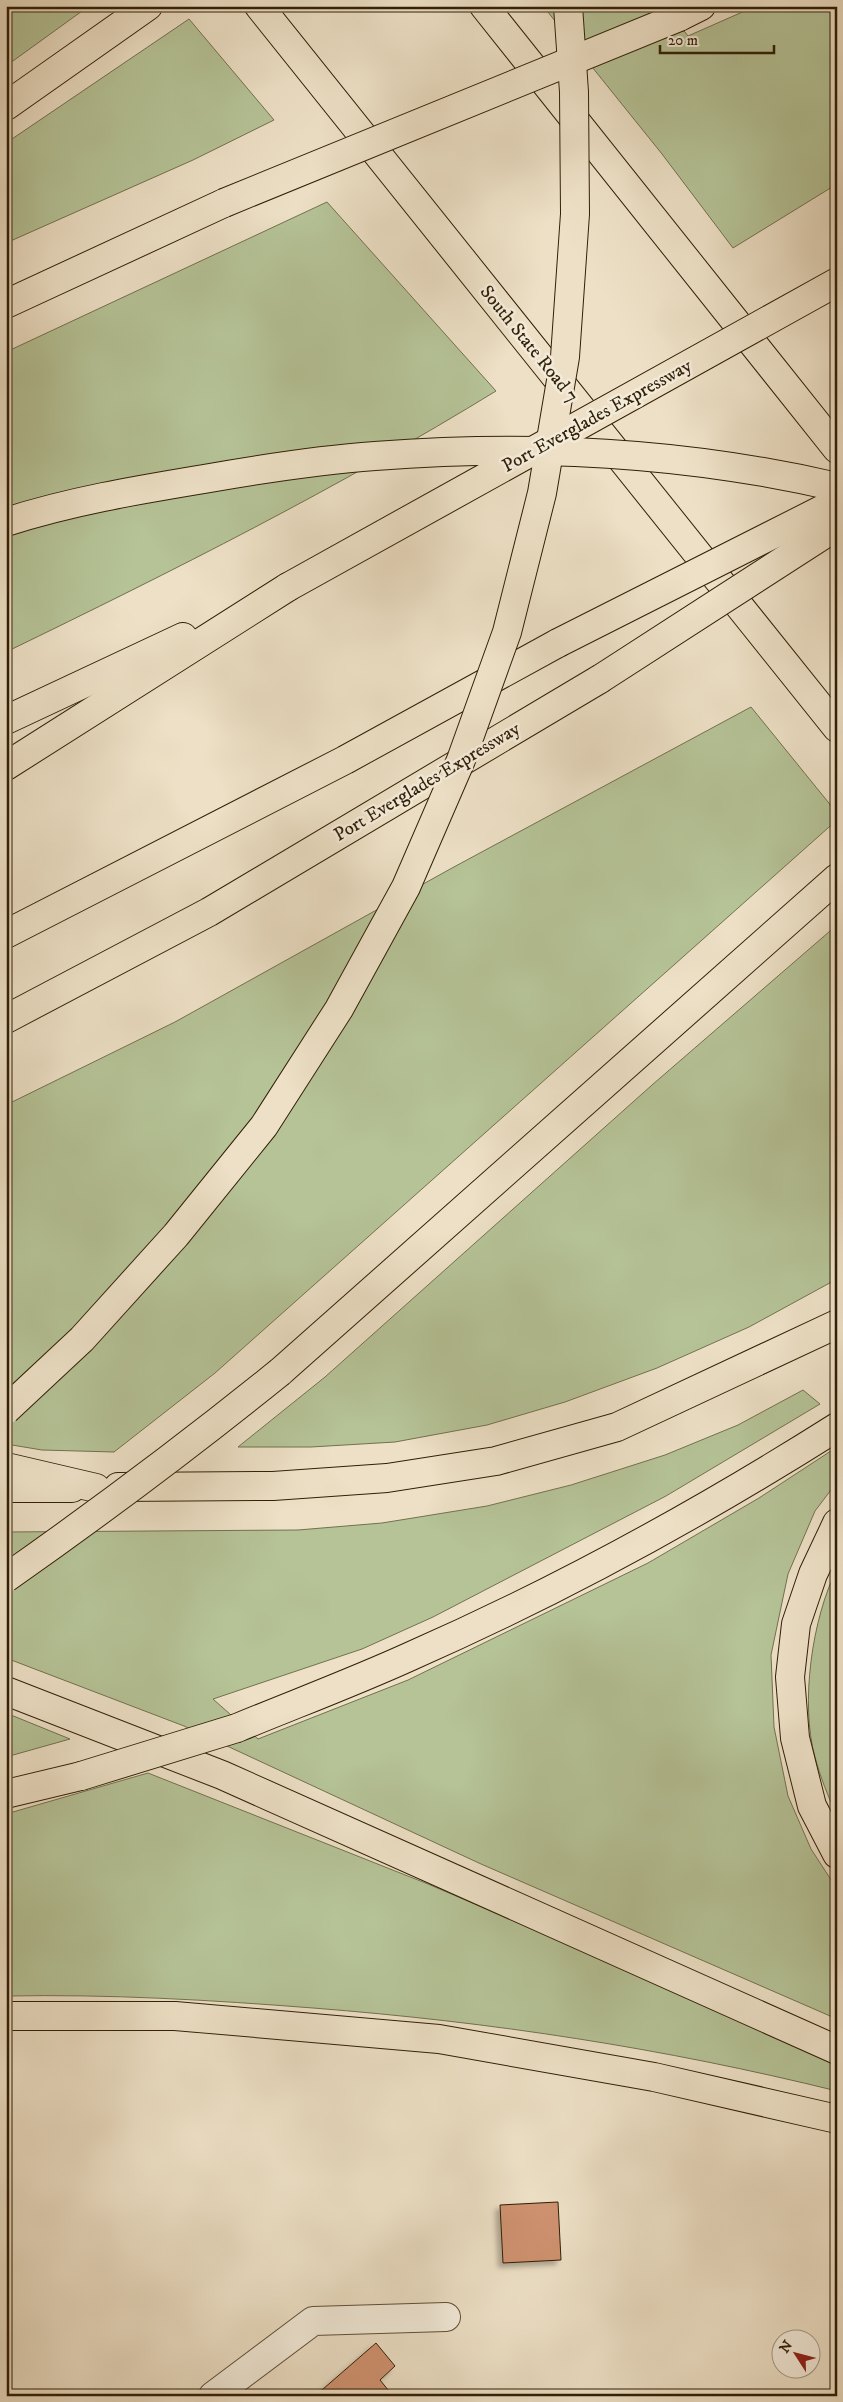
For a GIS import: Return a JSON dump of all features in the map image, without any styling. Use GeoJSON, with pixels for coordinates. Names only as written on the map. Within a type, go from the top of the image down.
{"type":"FeatureCollection","features":[{"type":"Feature","properties":{"kind":"main road"},"geometry":{"type":"LineString","coordinates":[[6,106],[148,6]]}},
{"type":"Feature","properties":{"kind":"main road","name":"South State Road 7"},"geometry":{"type":"LineString","coordinates":[[259,6],[837,728]]}},
{"type":"Feature","properties":{"kind":"main road"},"geometry":{"type":"LineString","coordinates":[[484,6],[837,449]]}},
{"type":"Feature","properties":{"kind":"main road"},"geometry":{"type":"LineString","coordinates":[[6,1410],[82,1339],[176,1235],[264,1126],[339,1009],[406,886],[461,760],[507,632],[542,493],[565,357],[575,214],[574,92],[568,6]]}},
{"type":"Feature","properties":{"kind":"main road"},"geometry":{"type":"LineString","coordinates":[[6,304],[224,203],[690,11]]}},
{"type":"Feature","properties":{"kind":"main road","name":"Port Everglades Expressway"},"geometry":{"type":"LineString","coordinates":[[6,720],[288,587],[837,282]]}},
{"type":"Feature","properties":{"kind":"main road"},"geometry":{"type":"LineString","coordinates":[[6,522],[70,504],[148,488],[250,471],[375,456],[567,452],[709,464],[837,486]]}},
{"type":"Feature","properties":{"kind":"main road"},"geometry":{"type":"LineString","coordinates":[[6,934],[337,764],[558,644],[837,502]]}},
{"type":"Feature","properties":{"kind":"main road","name":"Port Everglades Expressway"},"geometry":{"type":"LineString","coordinates":[[6,1019],[209,912],[600,679],[837,526]]}},
{"type":"Feature","properties":{"kind":"main road"},"geometry":{"type":"LineString","coordinates":[[6,766],[288,587]]}},
{"type":"Feature","properties":{"kind":"main road"},"geometry":{"type":"LineString","coordinates":[[6,1578],[122,1496],[204,1434],[280,1372],[791,916],[837,878]]}},
{"type":"Feature","properties":{"kind":"main road"},"geometry":{"type":"LineString","coordinates":[[6,1488],[292,1485],[387,1478],[496,1461],[617,1427],[837,1324]]}},
{"type":"Feature","properties":{"kind":"main road"},"geometry":{"type":"LineString","coordinates":[[6,1794],[81,1776],[236,1728],[412,1656],[582,1574],[748,1483],[837,1427]]}},
{"type":"Feature","properties":{"kind":"main road"},"geometry":{"type":"LineString","coordinates":[[6,1467],[96,1488]]}},
{"type":"Feature","properties":{"kind":"main road"},"geometry":{"type":"LineString","coordinates":[[837,1523],[813,1574],[796,1624],[790,1677],[795,1738],[812,1806],[837,1854]]}},
{"type":"Feature","properties":{"kind":"main road"},"geometry":{"type":"LineString","coordinates":[[6,1691],[222,1775],[837,2050]]}},
{"type":"Feature","properties":{"kind":"main road"},"geometry":{"type":"LineString","coordinates":[[6,2016],[175,2016],[439,2038],[654,2077],[837,2118]]}},
{"type":"Feature","properties":{"kind":"lane"},"geometry":{"type":"LineString","coordinates":[[213,2396],[314,2321],[446,2318]]}},
{"type":"Feature","properties":{"kind":"green space"},"geometry":{"type":"Polygon","coordinates":[[[6,6],[89,6],[6,66],[6,6]]]}},
{"type":"Feature","properties":{"kind":"green space"},"geometry":{"type":"Polygon","coordinates":[[[543,6],[665,6],[688,36],[756,6],[837,6],[837,184],[733,248],[662,154],[543,6]]]}},
{"type":"Feature","properties":{"kind":"green space"},"geometry":{"type":"Polygon","coordinates":[[[189,19],[274,120],[193,160],[6,243],[6,143],[189,19]]]}},
{"type":"Feature","properties":{"kind":"green space"},"geometry":{"type":"Polygon","coordinates":[[[327,202],[496,391],[316,495],[131,591],[6,652],[6,352],[327,202]]]}},
{"type":"Feature","properties":{"kind":"green space"},"geometry":{"type":"Polygon","coordinates":[[[751,707],[837,813],[837,820],[215,1373],[114,1452],[42,1450],[6,1444],[6,1105],[175,1022],[452,868],[751,707]]]}},
{"type":"Feature","properties":{"kind":"green space"},"geometry":{"type":"Polygon","coordinates":[[[837,925],[837,1279],[749,1327],[657,1368],[565,1402],[487,1425],[395,1442],[311,1447],[238,1447],[325,1377],[652,1085],[837,925]]]}},
{"type":"Feature","properties":{"kind":"green space"},"geometry":{"type":"Polygon","coordinates":[[[803,1390],[820,1404],[666,1496],[433,1617],[362,1649],[213,1699],[258,1739],[408,1680],[648,1563],[759,1498],[837,1447],[837,1482],[815,1511],[788,1574],[771,1655],[774,1727],[788,1796],[811,1849],[837,1889],[837,2019],[481,1864],[184,1726],[6,1658],[6,1532],[298,1530],[382,1523],[487,1506],[571,1485],[665,1455],[738,1425],[803,1390]]]}},
{"type":"Feature","properties":{"kind":"green space"},"geometry":{"type":"Polygon","coordinates":[[[837,1569],[837,1815],[824,1786],[815,1757],[811,1736],[809,1687],[815,1636],[828,1589],[837,1569]]]}},
{"type":"Feature","properties":{"kind":"green space"},"geometry":{"type":"Polygon","coordinates":[[[6,1713],[70,1739],[6,1757],[6,1713]]]}},
{"type":"Feature","properties":{"kind":"green space"},"geometry":{"type":"Polygon","coordinates":[[[148,1773],[428,1884],[837,2059],[837,2091],[707,2062],[642,2050],[512,2029],[446,2021],[313,2008],[198,2000],[83,1996],[6,1996],[6,1814],[148,1773]]]}},
{"type":"Feature","properties":{"kind":"building"},"geometry":{"type":"Polygon","coordinates":[[[558,2202],[561,2260],[503,2263],[500,2205],[558,2202]]]}},
{"type":"Feature","properties":{"kind":"building"},"geometry":{"type":"Polygon","coordinates":[[[376,2343],[395,2366],[380,2380],[393,2396],[315,2396],[376,2343]]]}}]}
